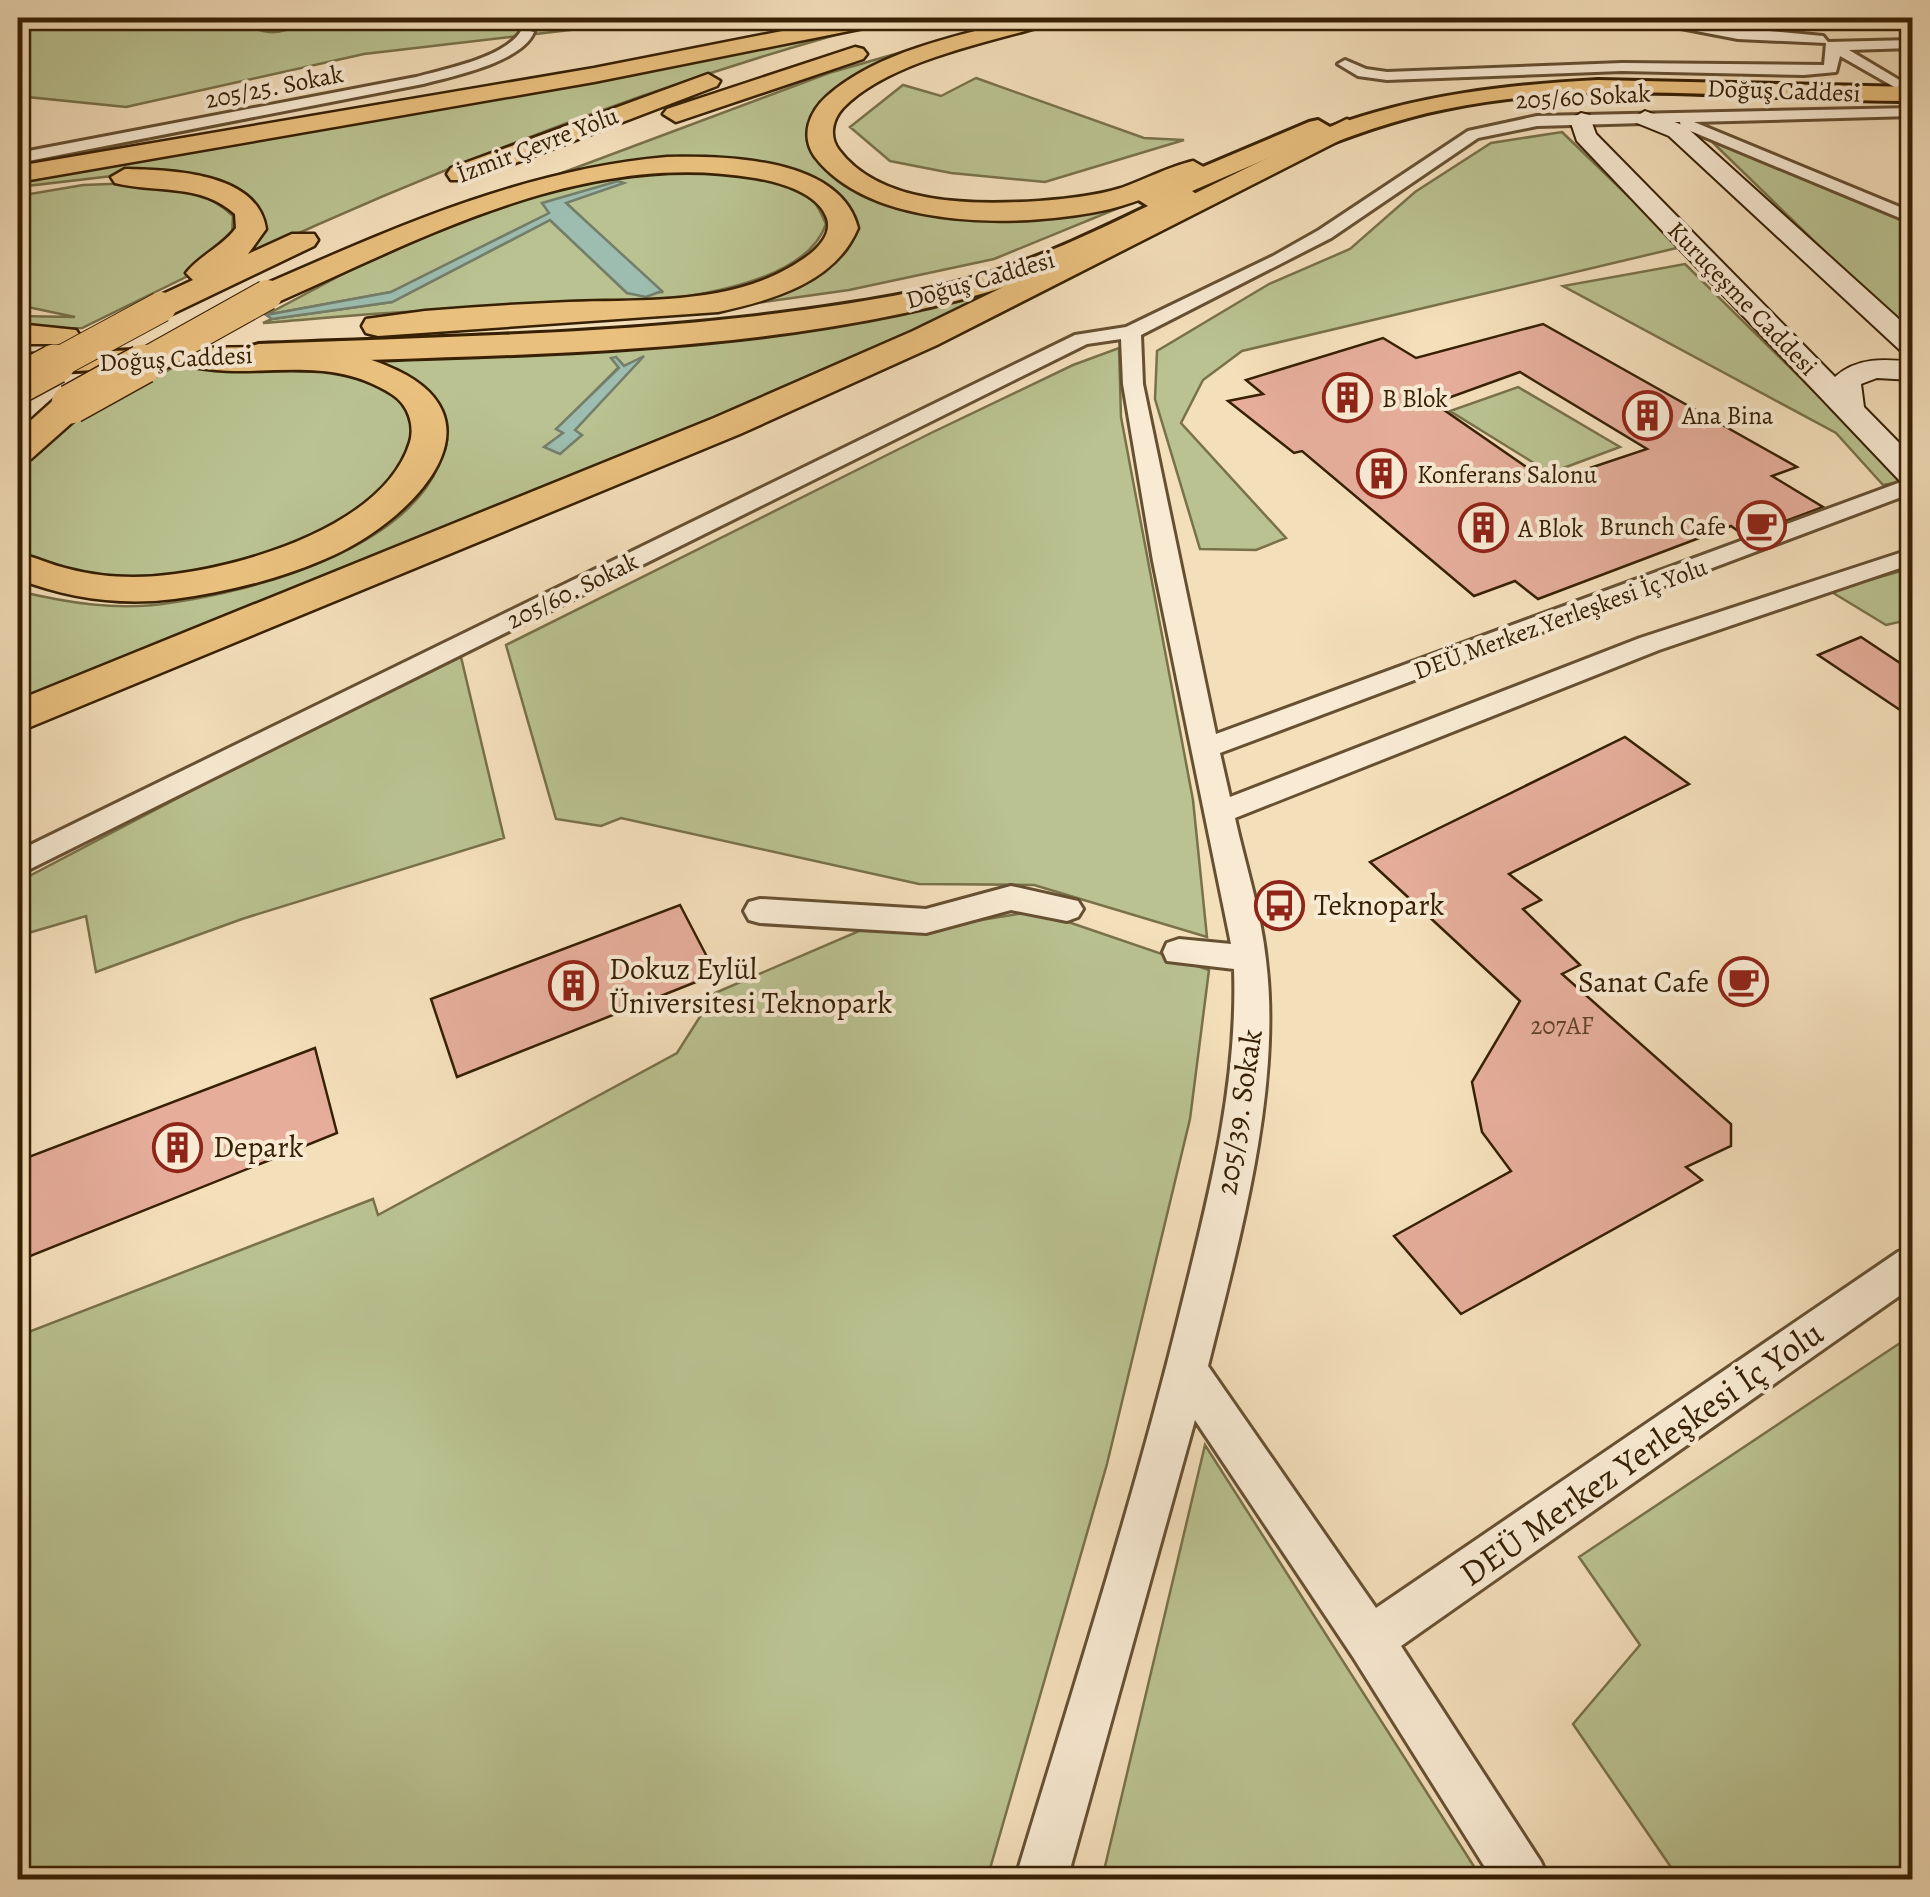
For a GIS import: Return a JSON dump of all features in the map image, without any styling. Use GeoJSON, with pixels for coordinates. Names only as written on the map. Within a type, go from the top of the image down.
{"type":"FeatureCollection","features":[{"type":"Feature","properties":{"kind":"highway"},"geometry":{"type":"LineString","coordinates":[[18,174],[594,75],[879,18]]}},
{"type":"Feature","properties":{"kind":"highway","name":"İzmir Çevre Yolu"},"geometry":{"type":"LineString","coordinates":[[267,295],[416,218],[651,122],[878,47],[989,18]]}},
{"type":"Feature","properties":{"kind":"highway"},"geometry":{"type":"LineString","coordinates":[[1046,18],[874,76],[838,99],[823,117],[818,134],[826,152],[847,175],[910,201],[987,210],[1055,208],[1110,200],[1330,116],[1380,104]]}},
{"type":"Feature","properties":{"kind":"highway","name":"İzmir Çevre Yolu"},"geometry":{"type":"LineString","coordinates":[[433,185],[650,101],[907,22]]}},
{"type":"Feature","properties":{"kind":"highway"},"geometry":{"type":"LineString","coordinates":[[18,717],[745,418],[992,306],[1347,127]]}},
{"type":"Feature","properties":{"kind":"highway"},"geometry":{"type":"LineString","coordinates":[[18,429],[71,404],[267,295],[476,206],[545,181],[612,169],[706,166],[781,177],[822,194],[836,206],[842,221],[841,236],[831,253],[810,270],[738,298],[690,306],[471,316],[378,326]]}},
{"type":"Feature","properties":{"kind":"highway"},"geometry":{"type":"LineString","coordinates":[[18,188],[102,176],[149,176],[204,184],[242,202],[250,214],[250,230],[236,251],[169,292],[161,306]]}},
{"type":"Feature","properties":{"kind":"highway"},"geometry":{"type":"LineString","coordinates":[[18,384],[161,306],[332,228]]}},
{"type":"Feature","properties":{"kind":"highway"},"geometry":{"type":"LineString","coordinates":[[18,337],[64,338]]}},
{"type":"Feature","properties":{"kind":"highway"},"geometry":{"type":"LineString","coordinates":[[18,565],[42,577],[130,589],[231,577],[323,545],[360,525],[392,502],[416,475],[429,450],[433,424],[420,402],[402,385],[376,372],[309,360],[197,358]]}},
{"type":"Feature","properties":{"kind":"highway"},"geometry":{"type":"LineString","coordinates":[[18,451],[71,404]]}},
{"type":"Feature","properties":{"kind":"main road","name":"Doğuş Caddesi"},"geometry":{"type":"LineString","coordinates":[[64,338],[721,314],[893,287],[970,270],[1054,242],[1273,145],[1380,104],[1461,86],[1558,76],[1631,75],[1907,87]]}},
{"type":"Feature","properties":{"kind":"main road","name":"Doğuş Caddesi"},"geometry":{"type":"LineString","coordinates":[[18,365],[653,334],[854,312],[980,284],[1067,255],[1347,127],[1464,96],[1582,85],[1907,87]]}},
{"type":"Feature","properties":{"kind":"street"},"geometry":{"type":"LineString","coordinates":[[1635,18],[1738,35],[1829,43],[1911,44]]}},
{"type":"Feature","properties":{"kind":"street"},"geometry":{"type":"LineString","coordinates":[[1798,25],[1907,87]]}},
{"type":"Feature","properties":{"kind":"street"},"geometry":{"type":"LineString","coordinates":[[1876,26],[1911,44]]}},
{"type":"Feature","properties":{"kind":"street","name":"205/25. Sokak"},"geometry":{"type":"LineString","coordinates":[[18,158],[418,81],[476,64],[523,42],[527,32]]}},
{"type":"Feature","properties":{"kind":"street"},"geometry":{"type":"LineString","coordinates":[[1345,64],[1363,73],[1388,76],[1622,67],[1804,72],[1831,68],[1829,43]]}},
{"type":"Feature","properties":{"kind":"street","name":"205/60 Sokak"},"geometry":{"type":"LineString","coordinates":[[1131,332],[1325,234],[1472,134],[1520,123],[1912,112]]}},
{"type":"Feature","properties":{"kind":"street"},"geometry":{"type":"LineString","coordinates":[[1719,136],[1724,116]]}},
{"type":"Feature","properties":{"kind":"street"},"geometry":{"type":"LineString","coordinates":[[1656,117],[1719,136],[1912,218]]}},
{"type":"Feature","properties":{"kind":"street"},"geometry":{"type":"LineString","coordinates":[[1656,117],[1677,131],[1912,346]]}},
{"type":"Feature","properties":{"kind":"street","name":"Kuruçeşme Caddesi"},"geometry":{"type":"LineString","coordinates":[[1581,120],[1585,136],[1912,474]]}},
{"type":"Feature","properties":{"kind":"street","name":"205/39. Sokak"},"geometry":{"type":"LineString","coordinates":[[1042,1880],[1187,1372],[1244,1123],[1255,1018],[1250,958],[1165,561],[1136,404],[1131,332]]}},
{"type":"Feature","properties":{"kind":"street","name":"205/60. Sokak"},"geometry":{"type":"LineString","coordinates":[[18,864],[1082,339],[1131,332]]}},
{"type":"Feature","properties":{"kind":"street"},"geometry":{"type":"LineString","coordinates":[[1849,408],[1846,382],[1856,372],[1912,370]]}},
{"type":"Feature","properties":{"kind":"street","name":"DEÜ Merkez Yerleşkesi İç Yolu"},"geometry":{"type":"LineString","coordinates":[[1206,748],[1912,486]]}},
{"type":"Feature","properties":{"kind":"street","name":"DEÜ Merkez Yerleşkesi İç Yolu"},"geometry":{"type":"LineString","coordinates":[[1218,813],[1559,676],[1792,592],[1912,556]]}},
{"type":"Feature","properties":{"kind":"street"},"geometry":{"type":"LineString","coordinates":[[760,911],[926,921],[1012,898],[1067,909]]}},
{"type":"Feature","properties":{"kind":"street"},"geometry":{"type":"LineString","coordinates":[[1180,952],[1250,958]]}},
{"type":"Feature","properties":{"kind":"street","name":"DEÜ Merkez Yerleşkesi İç Yolu"},"geometry":{"type":"LineString","coordinates":[[1370,1640],[1912,1265]]}},
{"type":"Feature","properties":{"kind":"street"},"geometry":{"type":"LineString","coordinates":[[1187,1372],[1370,1640],[1523,1880]]}},
{"type":"Feature","properties":{"kind":"green space"},"geometry":{"type":"Polygon","coordinates":[[[18,18],[236,18],[259,30],[277,32],[319,18],[673,18],[364,54],[126,107],[18,96],[18,18]]]}},
{"type":"Feature","properties":{"kind":"green space"},"geometry":{"type":"Polygon","coordinates":[[[898,18],[731,66],[567,123],[246,257],[248,198],[121,175],[18,187],[18,180],[600,78],[898,18]]]}},
{"type":"Feature","properties":{"kind":"green space"},"geometry":{"type":"Polygon","coordinates":[[[1020,18],[1037,18],[894,63],[824,104],[833,174],[957,214],[1138,200],[994,259],[849,290],[722,308],[797,283],[834,263],[853,237],[849,213],[781,173],[612,167],[559,174],[829,73],[1020,18]]]}},
{"type":"Feature","properties":{"kind":"green space"},"geometry":{"type":"Polygon","coordinates":[[[976,78],[1144,138],[1184,140],[1045,182],[951,173],[890,161],[850,127],[903,85],[941,96],[976,78]]]}},
{"type":"Feature","properties":{"kind":"green space"},"geometry":{"type":"Polygon","coordinates":[[[1562,132],[1681,247],[1242,351],[1203,380],[1181,423],[1286,538],[1256,550],[1200,549],[1155,399],[1157,351],[1269,284],[1350,249],[1415,192],[1491,143],[1562,132]]]}},
{"type":"Feature","properties":{"kind":"green space"},"geometry":{"type":"Polygon","coordinates":[[[1705,135],[1912,223],[1912,336],[1705,135]]]}},
{"type":"Feature","properties":{"kind":"green space"},"geometry":{"type":"Polygon","coordinates":[[[660,171],[741,176],[783,185],[815,203],[826,224],[803,255],[762,278],[708,293],[581,307],[404,312],[263,323],[392,302],[550,220],[627,293],[661,292],[565,202],[618,181],[559,201],[550,213],[391,292],[266,315],[399,244],[534,190],[660,171]]]}},
{"type":"Feature","properties":{"kind":"green space"},"geometry":{"type":"Polygon","coordinates":[[[136,183],[176,188],[211,200],[233,216],[232,237],[194,273],[82,328],[18,329],[18,316],[75,317],[18,305],[18,196],[83,185],[136,183]]]}},
{"type":"Feature","properties":{"kind":"green space"},"geometry":{"type":"Polygon","coordinates":[[[1071,259],[914,338],[18,704],[18,591],[74,602],[130,606],[169,603],[242,588],[322,562],[360,543],[393,521],[420,495],[439,465],[447,443],[437,404],[419,385],[347,357],[696,339],[1071,259]],[[616,357],[612,359],[619,367],[557,429],[564,432],[545,448],[581,435],[574,431],[641,359],[624,366],[616,357]]]}},
{"type":"Feature","properties":{"kind":"green space"},"geometry":{"type":"Polygon","coordinates":[[[1685,264],[1905,481],[1883,485],[1836,433],[1563,286],[1685,264]]]}},
{"type":"Feature","properties":{"kind":"green space"},"geometry":{"type":"Polygon","coordinates":[[[1119,348],[1121,417],[1193,800],[1207,937],[1034,885],[919,884],[621,818],[601,826],[556,819],[506,645],[931,433],[1073,365],[1119,348]]]}},
{"type":"Feature","properties":{"kind":"green space"},"geometry":{"type":"Polygon","coordinates":[[[223,365],[338,371],[370,381],[392,394],[406,411],[412,429],[410,449],[400,470],[359,511],[327,529],[239,561],[138,577],[90,576],[49,568],[18,550],[18,460],[51,435],[174,367],[223,365]]]}},
{"type":"Feature","properties":{"kind":"green space"},"geometry":{"type":"Polygon","coordinates":[[[1518,387],[1620,447],[1550,473],[1450,411],[1518,387]]]}},
{"type":"Feature","properties":{"kind":"green space"},"geometry":{"type":"Polygon","coordinates":[[[1912,568],[1912,619],[1886,625],[1830,591],[1912,568]]]}},
{"type":"Feature","properties":{"kind":"green space"},"geometry":{"type":"Polygon","coordinates":[[[461,657],[504,838],[242,919],[96,972],[86,916],[18,936],[18,882],[252,759],[461,657]]]}},
{"type":"Feature","properties":{"kind":"green space"},"geometry":{"type":"Polygon","coordinates":[[[1036,911],[1209,970],[1190,1119],[1107,1464],[987,1879],[18,1880],[18,1336],[373,1199],[378,1215],[677,1053],[715,993],[859,931],[932,928],[1036,911]]]}},
{"type":"Feature","properties":{"kind":"green space"},"geometry":{"type":"Polygon","coordinates":[[[1912,1335],[1912,1879],[1679,1879],[1573,1724],[1640,1645],[1579,1557],[1912,1335]]]}},
{"type":"Feature","properties":{"kind":"green space"},"geometry":{"type":"Polygon","coordinates":[[[1205,1445],[1482,1879],[1102,1879],[1205,1445]]]}},
{"type":"Feature","properties":{"kind":"shaded area"},"geometry":{"type":"Polygon","coordinates":[[[618,181],[624,183],[566,203],[662,291],[646,297],[627,293],[550,220],[392,302],[272,319],[266,315],[391,292],[549,213],[542,203],[618,181]]]}},
{"type":"Feature","properties":{"kind":"shaded area"},"geometry":{"type":"Polygon","coordinates":[[[644,356],[575,430],[582,435],[560,454],[544,447],[563,433],[556,429],[619,368],[611,358],[616,357],[624,366],[644,356]]]}},
{"type":"Feature","properties":{"kind":"building"},"geometry":{"type":"Polygon","coordinates":[[[1543,324],[1797,467],[1772,476],[1823,507],[1745,536],[1731,526],[1538,599],[1515,581],[1474,596],[1302,451],[1294,453],[1228,401],[1263,394],[1246,380],[1383,338],[1416,358],[1543,324]],[[1520,372],[1434,403],[1548,482],[1647,449],[1520,372]]]}},
{"type":"Feature","properties":{"kind":"building"},"geometry":{"type":"Polygon","coordinates":[[[1861,637],[1912,671],[1912,718],[1818,655],[1861,637]]]}},
{"type":"Feature","properties":{"kind":"building"},"geometry":{"type":"Polygon","coordinates":[[[1625,737],[1689,784],[1509,874],[1541,900],[1523,909],[1580,965],[1562,974],[1731,1124],[1731,1146],[1686,1167],[1702,1180],[1461,1314],[1394,1236],[1511,1171],[1482,1132],[1472,1082],[1520,1001],[1370,862],[1625,737]]]}},
{"type":"Feature","properties":{"kind":"building","name":"Dokuz Eylül Üniversitesi Teknopark"},"geometry":{"type":"Polygon","coordinates":[[[680,905],[716,974],[457,1077],[431,999],[680,905]]]}},
{"type":"Feature","properties":{"kind":"building","name":"Depark"},"geometry":{"type":"Polygon","coordinates":[[[315,1048],[337,1133],[18,1261],[18,1161],[315,1048]]]}},
{"type":"Feature","properties":{"kind":"place","name":"B Blok"},"geometry":{"type":"Point","coordinates":[1347,398]}},
{"type":"Feature","properties":{"kind":"place","name":"Ana Bina"},"geometry":{"type":"Point","coordinates":[1647,415]}},
{"type":"Feature","properties":{"kind":"place","name":"Konferans Salonu"},"geometry":{"type":"Point","coordinates":[1382,474]}},
{"type":"Feature","properties":{"kind":"place","name":"Brunch Cafe"},"geometry":{"type":"Point","coordinates":[1761,526]}},
{"type":"Feature","properties":{"kind":"place","name":"A Blok"},"geometry":{"type":"Point","coordinates":[1483,528]}},
{"type":"Feature","properties":{"kind":"place","name":"Teknopark"},"geometry":{"type":"Point","coordinates":[1279,905]}},
{"type":"Feature","properties":{"kind":"place","name":"Sanat Cafe"},"geometry":{"type":"Point","coordinates":[1744,982]}},
{"type":"Feature","properties":{"kind":"place","name":"Dokuz Eylül Üniversitesi Teknopark"},"geometry":{"type":"Point","coordinates":[574,986]}},
{"type":"Feature","properties":{"kind":"place","name":"Depark"},"geometry":{"type":"Point","coordinates":[178,1147]}}]}
